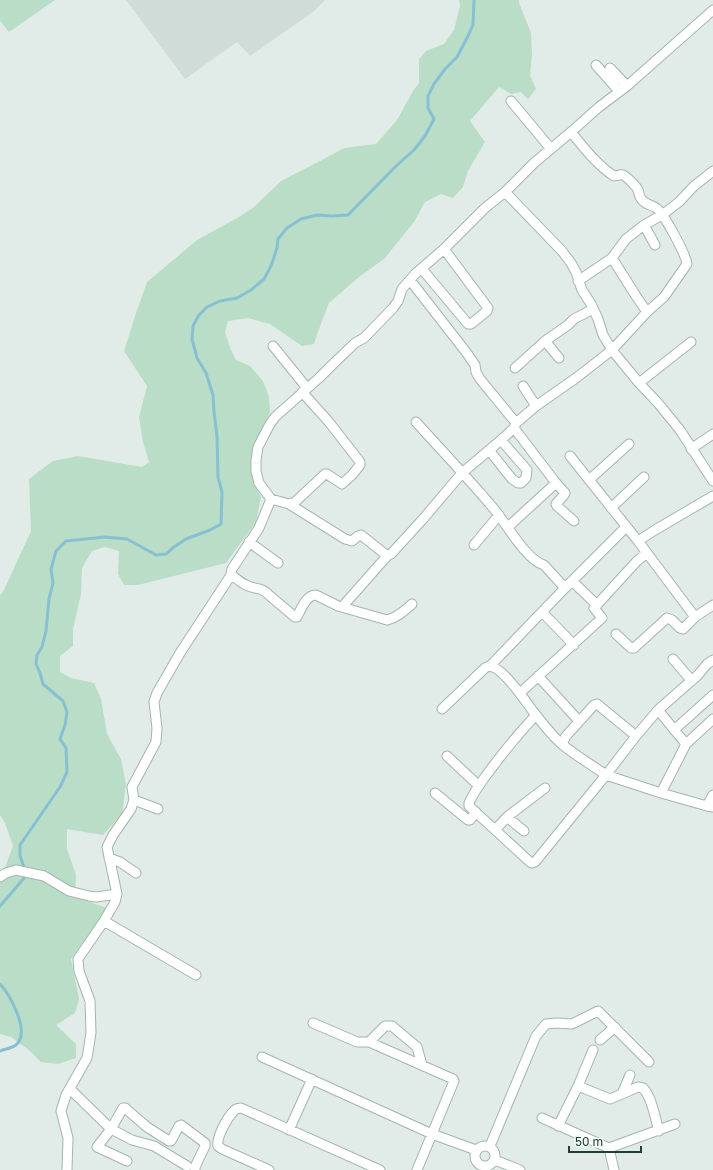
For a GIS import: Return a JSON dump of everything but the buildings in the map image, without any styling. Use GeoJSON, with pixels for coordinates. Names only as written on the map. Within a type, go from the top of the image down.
{"type":"FeatureCollection","features":[{"type":"Feature","properties":{"kind":"street"},"geometry":{"type":"LineString","coordinates":[[388,555],[361,535],[352,541],[345,539],[289,504],[271,499],[259,483],[256,471],[258,447],[270,424],[275,417],[344,353],[364,338],[385,317],[398,301],[402,289],[410,280],[534,163],[599,107],[623,89],[710,12],[713,22]]}},
{"type":"Feature","properties":{"kind":"street"},"geometry":{"type":"LineString","coordinates":[[596,66],[623,89]]}},
{"type":"Feature","properties":{"kind":"street"},"geometry":{"type":"LineString","coordinates":[[610,68],[623,89]]}},
{"type":"Feature","properties":{"kind":"street"},"geometry":{"type":"LineString","coordinates":[[511,101],[551,149]]}},
{"type":"Feature","properties":{"kind":"street"},"geometry":{"type":"LineString","coordinates":[[342,607],[388,555],[393,553],[462,473],[501,440],[536,406],[612,350],[647,312],[664,297],[687,264],[683,252],[657,208],[643,201],[639,197],[638,190],[625,176],[614,176],[607,171],[595,160],[571,132]]}},
{"type":"Feature","properties":{"kind":"street"},"geometry":{"type":"LineString","coordinates":[[578,281],[612,258],[626,240],[644,224],[662,215],[679,202],[694,186],[713,171]]}},
{"type":"Feature","properties":{"kind":"street"},"geometry":{"type":"LineString","coordinates":[[505,192],[562,251],[576,272],[578,281],[593,309],[603,335],[612,350],[658,402],[680,430],[713,482]]}},
{"type":"Feature","properties":{"kind":"street"},"geometry":{"type":"LineString","coordinates":[[644,224],[655,245]]}},
{"type":"Feature","properties":{"kind":"street"},"geometry":{"type":"LineString","coordinates":[[422,269],[468,324],[471,324],[487,311],[488,308],[444,249]]}},
{"type":"Feature","properties":{"kind":"street"},"geometry":{"type":"LineString","coordinates":[[612,258],[647,312]]}},
{"type":"Feature","properties":{"kind":"street"},"geometry":{"type":"LineString","coordinates":[[410,280],[466,352],[475,365],[476,372],[480,379],[556,483],[565,493],[556,504],[574,521]]}},
{"type":"Feature","properties":{"kind":"street"},"geometry":{"type":"LineString","coordinates":[[514,368],[545,341],[574,319],[593,309]]}},
{"type":"Feature","properties":{"kind":"street"},"geometry":{"type":"LineString","coordinates":[[545,341],[559,358]]}},
{"type":"Feature","properties":{"kind":"street"},"geometry":{"type":"LineString","coordinates":[[639,382],[691,342]]}},
{"type":"Feature","properties":{"kind":"street"},"geometry":{"type":"LineString","coordinates":[[273,346],[360,462],[360,465],[352,475],[342,484],[325,474],[295,502],[289,504]]}},
{"type":"Feature","properties":{"kind":"street"},"geometry":{"type":"LineString","coordinates":[[523,386],[536,406]]}},
{"type":"Feature","properties":{"kind":"street"},"geometry":{"type":"LineString","coordinates":[[416,422],[499,515],[515,540],[534,560],[544,565],[564,588]]}},
{"type":"Feature","properties":{"kind":"street"},"geometry":{"type":"LineString","coordinates":[[691,448],[713,434]]}},
{"type":"Feature","properties":{"kind":"street"},"geometry":{"type":"LineString","coordinates":[[489,450],[512,479],[518,483],[521,483],[526,478],[527,470],[501,440]]}},
{"type":"Feature","properties":{"kind":"street"},"geometry":{"type":"LineString","coordinates":[[589,480],[630,444]]}},
{"type":"Feature","properties":{"kind":"street"},"geometry":{"type":"LineString","coordinates":[[570,456],[638,541],[695,617]]}},
{"type":"Feature","properties":{"kind":"street"},"geometry":{"type":"LineString","coordinates":[[611,508],[644,477]]}},
{"type":"Feature","properties":{"kind":"street"},"geometry":{"type":"LineString","coordinates":[[508,527],[556,483]]}},
{"type":"Feature","properties":{"kind":"street"},"geometry":{"type":"LineString","coordinates":[[638,541],[713,496]]}},
{"type":"Feature","properties":{"kind":"street"},"geometry":{"type":"LineString","coordinates":[[67,1170],[68,1138],[61,1111],[66,1095],[87,1058],[91,1033],[90,1000],[79,971],[78,959],[115,902],[117,894],[107,847],[108,843],[131,809],[134,800],[132,787],[156,742],[157,728],[154,702],[157,694],[180,653],[231,575],[232,569],[259,528],[271,499]]}},
{"type":"Feature","properties":{"kind":"street"},"geometry":{"type":"LineString","coordinates":[[474,545],[499,515]]}},
{"type":"Feature","properties":{"kind":"street"},"geometry":{"type":"LineString","coordinates":[[442,709],[487,666],[490,666],[564,588],[626,527]]}},
{"type":"Feature","properties":{"kind":"street"},"geometry":{"type":"LineString","coordinates":[[249,542],[278,563]]}},
{"type":"Feature","properties":{"kind":"street"},"geometry":{"type":"LineString","coordinates":[[520,693],[602,618],[594,608],[637,561],[647,553]]}},
{"type":"Feature","properties":{"kind":"street"},"geometry":{"type":"LineString","coordinates":[[231,575],[246,585],[256,587],[266,592],[295,617],[312,595],[316,595],[342,607],[390,619],[400,614],[412,604]]}},
{"type":"Feature","properties":{"kind":"street"},"geometry":{"type":"LineString","coordinates":[[572,581],[597,605]]}},
{"type":"Feature","properties":{"kind":"street"},"geometry":{"type":"LineString","coordinates":[[616,634],[631,648],[634,648],[667,618],[683,629],[695,617],[713,606]]}},
{"type":"Feature","properties":{"kind":"street"},"geometry":{"type":"LineString","coordinates":[[542,612],[574,645]]}},
{"type":"Feature","properties":{"kind":"street"},"geometry":{"type":"LineString","coordinates":[[673,659],[691,680]]}},
{"type":"Feature","properties":{"kind":"street"},"geometry":{"type":"LineString","coordinates":[[536,715],[504,751],[469,803],[469,806],[495,830],[530,862],[534,863],[658,710],[713,660]]}},
{"type":"Feature","properties":{"kind":"street"},"geometry":{"type":"LineString","coordinates":[[490,666],[502,673],[562,744],[606,775],[710,807],[713,795]]}},
{"type":"Feature","properties":{"kind":"street"},"geometry":{"type":"LineString","coordinates":[[538,676],[579,721]]}},
{"type":"Feature","properties":{"kind":"street"},"geometry":{"type":"LineString","coordinates":[[674,730],[713,695]]}},
{"type":"Feature","properties":{"kind":"street"},"geometry":{"type":"LineString","coordinates":[[562,744],[566,736],[579,721],[594,705],[597,704],[636,736]]}},
{"type":"Feature","properties":{"kind":"street"},"geometry":{"type":"LineString","coordinates":[[658,710],[686,744]]}},
{"type":"Feature","properties":{"kind":"street"},"geometry":{"type":"LineString","coordinates":[[661,793],[686,744],[713,719]]}},
{"type":"Feature","properties":{"kind":"street"},"geometry":{"type":"LineString","coordinates":[[446,756],[479,786]]}},
{"type":"Feature","properties":{"kind":"street"},"geometry":{"type":"LineString","coordinates":[[495,830],[507,817],[545,788]]}},
{"type":"Feature","properties":{"kind":"street"},"geometry":{"type":"LineString","coordinates":[[435,793],[468,820],[470,820],[476,812]]}},
{"type":"Feature","properties":{"kind":"street"},"geometry":{"type":"LineString","coordinates":[[134,800],[158,809]]}},
{"type":"Feature","properties":{"kind":"street"},"geometry":{"type":"LineString","coordinates":[[507,817],[524,831]]}},
{"type":"Feature","properties":{"kind":"street"},"geometry":{"type":"LineString","coordinates":[[109,858],[120,862],[136,873]]}},
{"type":"Feature","properties":{"kind":"street"},"geometry":{"type":"LineString","coordinates":[[0,877],[6,873],[16,870],[44,876],[69,891],[96,897],[117,894]]}},
{"type":"Feature","properties":{"kind":"street"},"geometry":{"type":"LineString","coordinates":[[104,921],[196,975]]}},
{"type":"Feature","properties":{"kind":"street"},"geometry":{"type":"LineString","coordinates":[[490,1146],[536,1036],[546,1024],[572,1024],[598,1011],[649,1062]]}},
{"type":"Feature","properties":{"kind":"street"},"geometry":{"type":"LineString","coordinates":[[313,1023],[357,1042],[369,1042],[422,1064],[454,1080],[417,1170]]}},
{"type":"Feature","properties":{"kind":"street"},"geometry":{"type":"LineString","coordinates":[[369,1042],[385,1026],[392,1026],[417,1047],[422,1064]]}},
{"type":"Feature","properties":{"kind":"street"},"geometry":{"type":"LineString","coordinates":[[600,1040],[615,1027]]}},
{"type":"Feature","properties":{"kind":"street"},"geometry":{"type":"LineString","coordinates":[[558,1126],[578,1086],[593,1050]]}},
{"type":"Feature","properties":{"kind":"street"},"geometry":{"type":"LineString","coordinates":[[262,1057],[432,1134],[476,1150]]}},
{"type":"Feature","properties":{"kind":"street"},"geometry":{"type":"LineString","coordinates":[[622,1094],[630,1075]]}},
{"type":"Feature","properties":{"kind":"street"},"geometry":{"type":"LineString","coordinates":[[289,1130],[312,1079]]}},
{"type":"Feature","properties":{"kind":"street"},"geometry":{"type":"LineString","coordinates":[[578,1086],[610,1099],[638,1087],[643,1088],[650,1100],[659,1131]]}},
{"type":"Feature","properties":{"kind":"street"},"geometry":{"type":"LineString","coordinates":[[70,1089],[111,1129],[132,1140],[154,1146],[191,1168],[195,1167],[206,1145],[182,1126],[179,1126],[171,1141],[169,1141],[124,1108],[111,1129],[97,1147],[127,1161]]}},
{"type":"Feature","properties":{"kind":"street"},"geometry":{"type":"LineString","coordinates":[[269,1170],[218,1146],[217,1142],[219,1136],[232,1112],[237,1108],[241,1108],[380,1170]]}},
{"type":"Feature","properties":{"kind":"street"},"geometry":{"type":"LineString","coordinates":[[542,1118],[609,1148],[675,1124]]}},
{"type":"Feature","properties":{"kind":"street"},"geometry":{"type":"LineString","coordinates":[[472,1170],[476,1161],[476,1150],[482,1146],[490,1146],[495,1152],[490,1165]]}},
{"type":"Feature","properties":{"kind":"street"},"geometry":{"type":"LineString","coordinates":[[609,1148],[614,1170]]}},
{"type":"Feature","properties":{"kind":"street"},"geometry":{"type":"LineString","coordinates":[[476,1161],[482,1166],[490,1165],[520,1170]]}},
{"type":"Feature","properties":{"kind":"shaded area"},"geometry":{"type":"Polygon","coordinates":[[[126,0],[325,0],[313,12],[250,56],[237,42],[185,79],[126,0]]]}},
{"type":"Feature","properties":{"kind":"green space"},"geometry":{"type":"Polygon","coordinates":[[[0,0],[55,0],[9,32],[0,21],[0,0]]]}},
{"type":"Feature","properties":{"kind":"green space"},"geometry":{"type":"Polygon","coordinates":[[[459,0],[519,0],[531,33],[532,55],[530,75],[536,89],[528,99],[521,92],[511,94],[499,87],[470,121],[485,142],[468,171],[463,187],[453,198],[441,194],[425,202],[414,222],[384,259],[359,277],[329,303],[314,344],[302,346],[270,324],[248,318],[228,321],[225,332],[236,360],[250,366],[263,381],[269,397],[270,412],[252,450],[252,477],[261,497],[256,522],[226,563],[138,585],[124,585],[118,574],[119,551],[105,547],[92,551],[82,568],[81,594],[73,629],[73,646],[60,656],[60,672],[71,678],[94,683],[101,699],[107,734],[121,759],[126,784],[122,814],[103,835],[67,829],[67,849],[76,875],[75,897],[107,908],[71,959],[79,999],[75,1013],[56,1025],[76,1044],[76,1058],[58,1064],[41,1062],[29,1050],[11,1037],[0,1034],[0,881],[13,846],[5,823],[0,815],[0,595],[3,592],[31,531],[29,479],[53,461],[78,456],[142,467],[149,462],[143,442],[139,417],[147,386],[124,351],[147,282],[197,240],[254,207],[281,181],[344,148],[376,144],[397,120],[419,83],[419,59],[426,51],[444,44],[454,30],[460,6],[459,0]]]}},
{"type":"Feature","properties":{"kind":"waterway"},"geometry":{"type":"LineString","coordinates":[[0,906],[25,877],[25,870],[20,856],[20,845],[60,787],[67,772],[66,748],[60,739],[65,725],[67,712],[63,701],[43,684],[36,664],[37,655],[42,647],[46,631],[49,599],[53,583],[51,569],[56,551],[66,541],[105,537],[127,539],[156,555],[166,554],[186,539],[221,524],[222,492],[218,477],[217,436],[213,395],[206,373],[197,358],[192,339],[193,326],[199,315],[207,307],[220,301],[237,298],[251,290],[264,279],[271,266],[277,248],[278,239],[287,228],[301,219],[317,215],[348,215],[395,167],[414,150],[425,136],[434,119],[428,108],[428,96],[434,84],[445,69],[457,57],[473,25],[474,0]]}},
{"type":"Feature","properties":{"kind":"waterway"},"geometry":{"type":"LineString","coordinates":[[0,984],[13,1004],[20,1022],[21,1031],[20,1038],[16,1045],[0,1051]]}}]}
